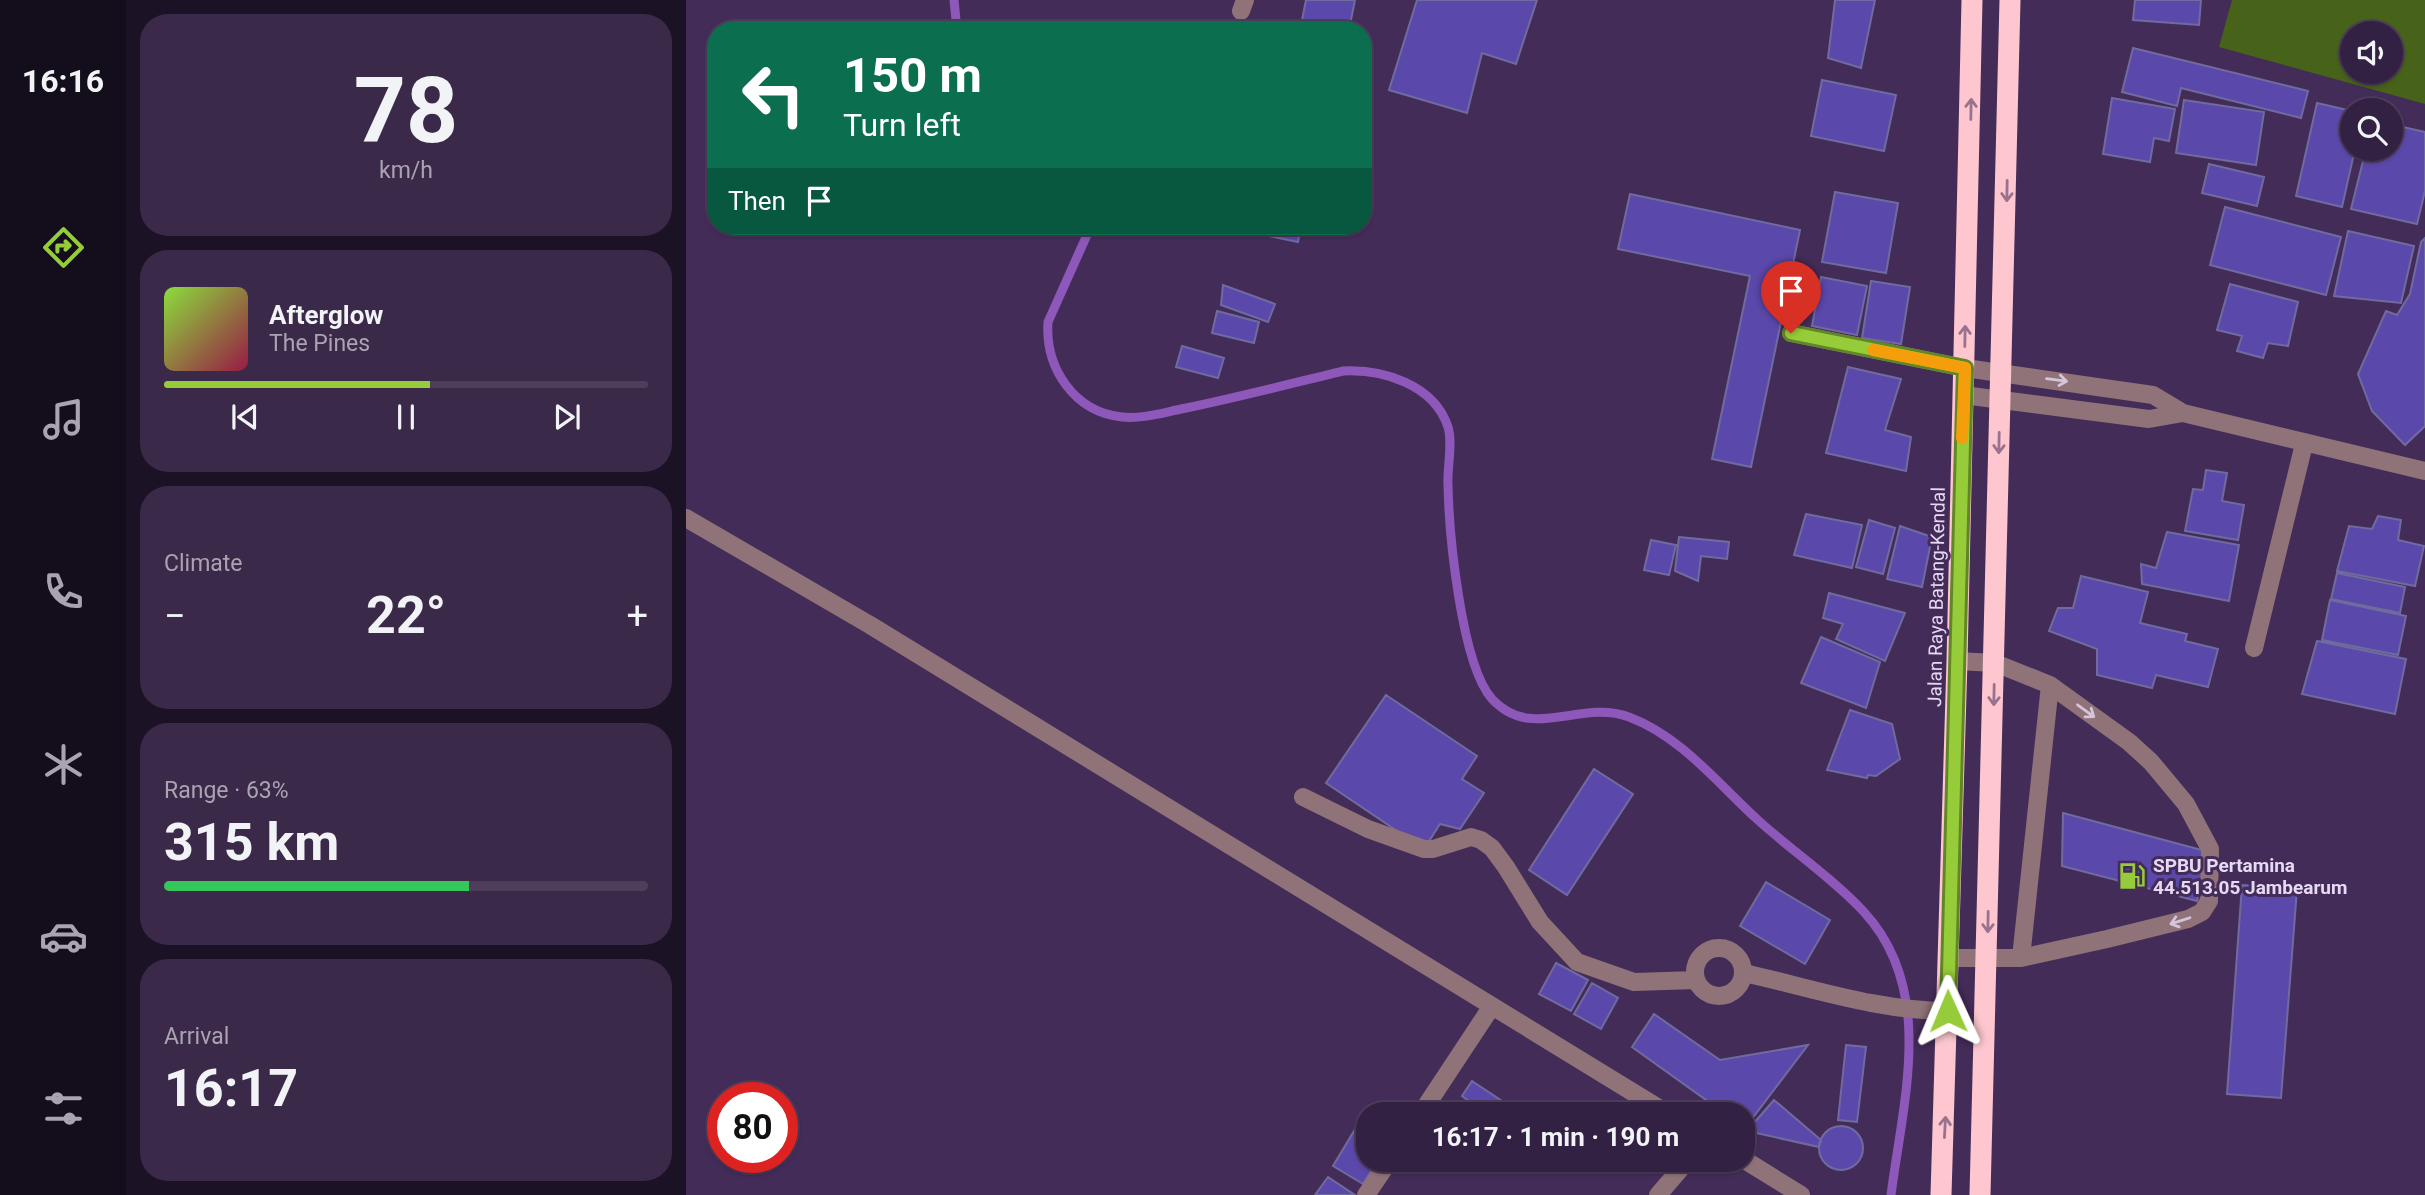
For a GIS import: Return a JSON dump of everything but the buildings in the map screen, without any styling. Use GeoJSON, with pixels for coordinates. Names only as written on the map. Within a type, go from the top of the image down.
{"type":"FeatureCollection","features":[{"type":"Feature","properties":{"kind":"highway","name":"Jalan Raya Batang-Kendal"},"geometry":{"type":"LineString","coordinates":[[1941,1195],[1958,661],[1972,0]]}},
{"type":"Feature","properties":{"kind":"highway"},"geometry":{"type":"LineString","coordinates":[[1980,1195],[2010,0]]}},
{"type":"Feature","properties":{"kind":"street"},"geometry":{"type":"LineString","coordinates":[[1791,333],[1965,368],[2153,395],[2183,413],[2425,471]]}},
{"type":"Feature","properties":{"kind":"street"},"geometry":{"type":"LineString","coordinates":[[1963,395],[2148,419],[2183,413]]}},
{"type":"Feature","properties":{"kind":"street"},"geometry":{"type":"LineString","coordinates":[[2254,648],[2304,444]]}},
{"type":"Feature","properties":{"kind":"street"},"geometry":{"type":"LineString","coordinates":[[686,519],[882,632],[1649,1102]]}},
{"type":"Feature","properties":{"kind":"street"},"geometry":{"type":"LineString","coordinates":[[1947,957],[2021,958],[2173,924],[2202,912],[2209,901],[2210,849],[2186,804],[2151,762],[2129,742],[2050,685],[1995,663],[1958,661]]}},
{"type":"Feature","properties":{"kind":"street"},"geometry":{"type":"LineString","coordinates":[[2021,958],[2050,685]]}},
{"type":"Feature","properties":{"kind":"street"},"geometry":{"type":"LineString","coordinates":[[1303,797],[1368,829],[1424,849],[1433,849],[1471,837],[1481,840],[1492,848],[1506,867],[1540,922],[1577,962],[1634,982],[1696,979]]}},
{"type":"Feature","properties":{"kind":"street"},"geometry":{"type":"LineString","coordinates":[[1712,948],[1731,949],[1738,956],[1744,973],[1736,990],[1718,996],[1709,994],[1696,979],[1697,960],[1712,948]]}},
{"type":"Feature","properties":{"kind":"street"},"geometry":{"type":"LineString","coordinates":[[1744,973],[1858,1001],[1923,1011],[1948,1011]]}},
{"type":"Feature","properties":{"kind":"street"},"geometry":{"type":"LineString","coordinates":[[1429,1102],[1492,1006]]}},
{"type":"Feature","properties":{"kind":"street"},"geometry":{"type":"LineString","coordinates":[[1755,1166],[1801,1195]]}},
{"type":"Feature","properties":{"kind":"street"},"geometry":{"type":"LineString","coordinates":[[1366,1195],[1382,1172]]}},
{"type":"Feature","properties":{"kind":"street"},"geometry":{"type":"LineString","coordinates":[[1658,1195],[1678,1172]]}},
{"type":"Feature","properties":{"kind":"green space"},"geometry":{"type":"Polygon","coordinates":[[[2232,0],[2425,0],[2425,104],[2353,84],[2403,84],[2403,21],[2340,21],[2340,80],[2219,47],[2232,0]]]}},
{"type":"Feature","properties":{"kind":"waterway"},"geometry":{"type":"LineString","coordinates":[[954,0],[956,21]]}},
{"type":"Feature","properties":{"kind":"waterway"},"geometry":{"type":"LineString","coordinates":[[1087,235],[1048,322],[1048,339],[1057,371],[1077,397],[1090,407],[1105,413],[1129,417],[1201,405],[1343,371],[1374,373],[1405,382],[1419,390],[1441,412],[1448,427],[1449,507],[1459,597],[1472,658],[1481,682],[1492,699],[1507,711],[1523,717],[1540,719],[1610,713],[1629,717],[1666,736],[1864,912],[1886,943],[1900,976],[1907,1011],[1907,1085],[1891,1195]]}},
{"type":"Feature","properties":{"kind":"slow traffic"},"geometry":{"type":"LineString","coordinates":[[1873,350],[1965,368],[1962,438]]}},
{"type":"Feature","properties":{"kind":"place","name":"SPBU Pertamina 44.513.05 Jambearum"},"geometry":{"type":"Point","coordinates":[2132,876]}},
{"type":"Feature","properties":{"kind":"route"},"geometry":{"type":"LineString","coordinates":[[1791,333],[1965,368],[1947,957],[1948,1011]]}}]}
